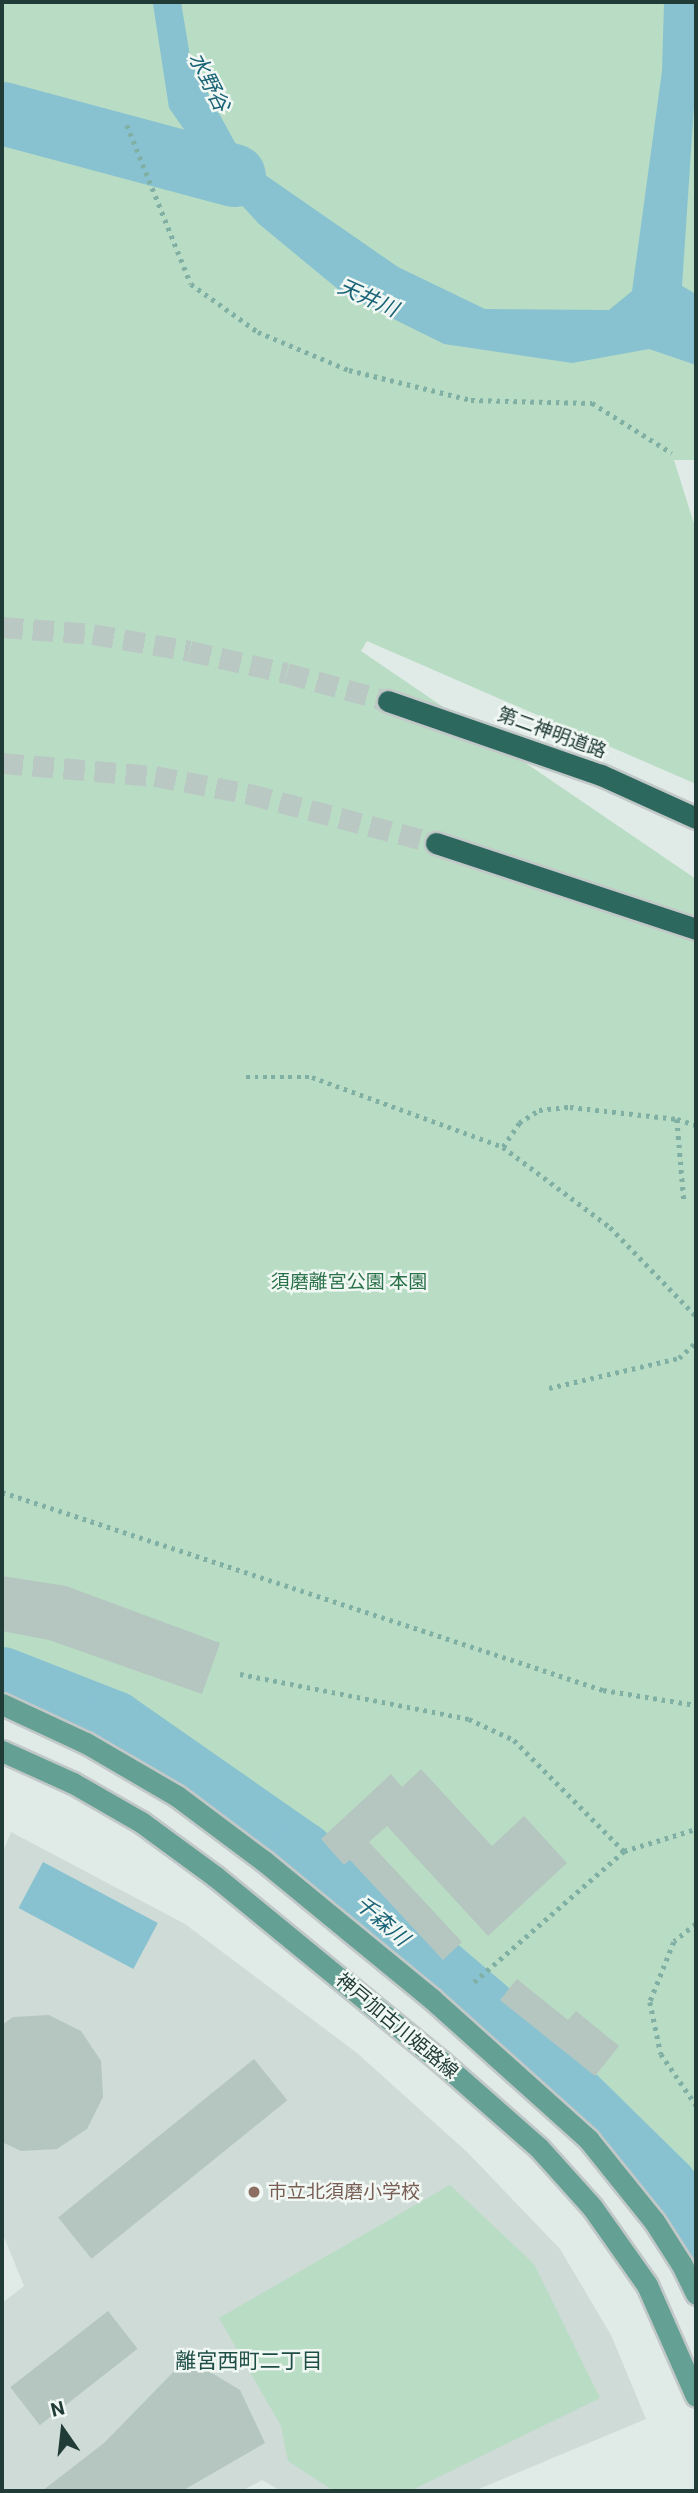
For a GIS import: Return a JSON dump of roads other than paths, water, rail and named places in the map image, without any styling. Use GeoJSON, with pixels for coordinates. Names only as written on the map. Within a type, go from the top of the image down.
{"type":"FeatureCollection","features":[{"type":"Feature","properties":{"kind":"highway","name":"第二神明道路"},"geometry":{"type":"LineString","coordinates":[[388,701],[601,775],[696,818]]}},
{"type":"Feature","properties":{"kind":"highway"},"geometry":{"type":"LineString","coordinates":[[436,843],[696,929]]}},
{"type":"Feature","properties":{"kind":"main road"},"geometry":{"type":"LineString","coordinates":[[2,1704],[86,1743],[177,1796],[264,1861],[432,1998],[588,2138],[653,2221],[682,2265],[696,2294]]}},
{"type":"Feature","properties":{"kind":"main road","name":"神戸加古川姫路線"},"geometry":{"type":"LineString","coordinates":[[2,1751],[73,1783],[141,1822],[216,1877],[439,2060],[538,2148],[592,2207],[646,2285],[696,2396]]}},
{"type":"Feature","properties":{"kind":"water"},"geometry":{"type":"Polygon","coordinates":[[[181,2],[191,62],[245,161],[398,267],[485,309],[609,310],[632,291],[662,71],[664,3],[696,2],[696,76],[682,286],[696,294],[696,365],[649,349],[572,363],[444,344],[345,295],[259,224],[224,186],[169,108],[153,4],[181,2]]]}},
{"type":"Feature","properties":{"kind":"water"},"geometry":{"type":"Polygon","coordinates":[[[43,1862],[158,1923],[133,1969],[19,1908],[43,1862]]]}},
{"type":"Feature","properties":{"kind":"waterway","name":"天井川"},"geometry":{"type":"LineString","coordinates":[[2,113],[234,175]]}},
{"type":"Feature","properties":{"kind":"waterway","name":"千森川"},"geometry":{"type":"LineString","coordinates":[[2,1678],[114,1722],[302,1853],[485,2009],[666,2187],[696,2245]]}},
{"type":"Feature","properties":{"kind":"tunnel"},"geometry":{"type":"LineString","coordinates":[[2,627],[93,634],[190,651],[287,673],[388,701]]}},
{"type":"Feature","properties":{"kind":"tunnel"},"geometry":{"type":"LineString","coordinates":[[2,763],[155,776],[250,794],[436,843]]}},
{"type":"Feature","properties":{"kind":"place","name":"市立北須磨小学校"},"geometry":{"type":"Point","coordinates":[254,2192]}},
{"type":"Feature","properties":{"kind":"district","name":"離宮西町二丁目"},"geometry":{"type":"Point","coordinates":[249,2361]}},
{"type":"Feature","properties":{"kind":"water label","name":"水野谷"},"geometry":{"type":"Point","coordinates":[209,82]}},
{"type":"Feature","properties":{"kind":"park label","name":"須磨離宮公園 本園"},"geometry":{"type":"Point","coordinates":[349,1282]}}]}
